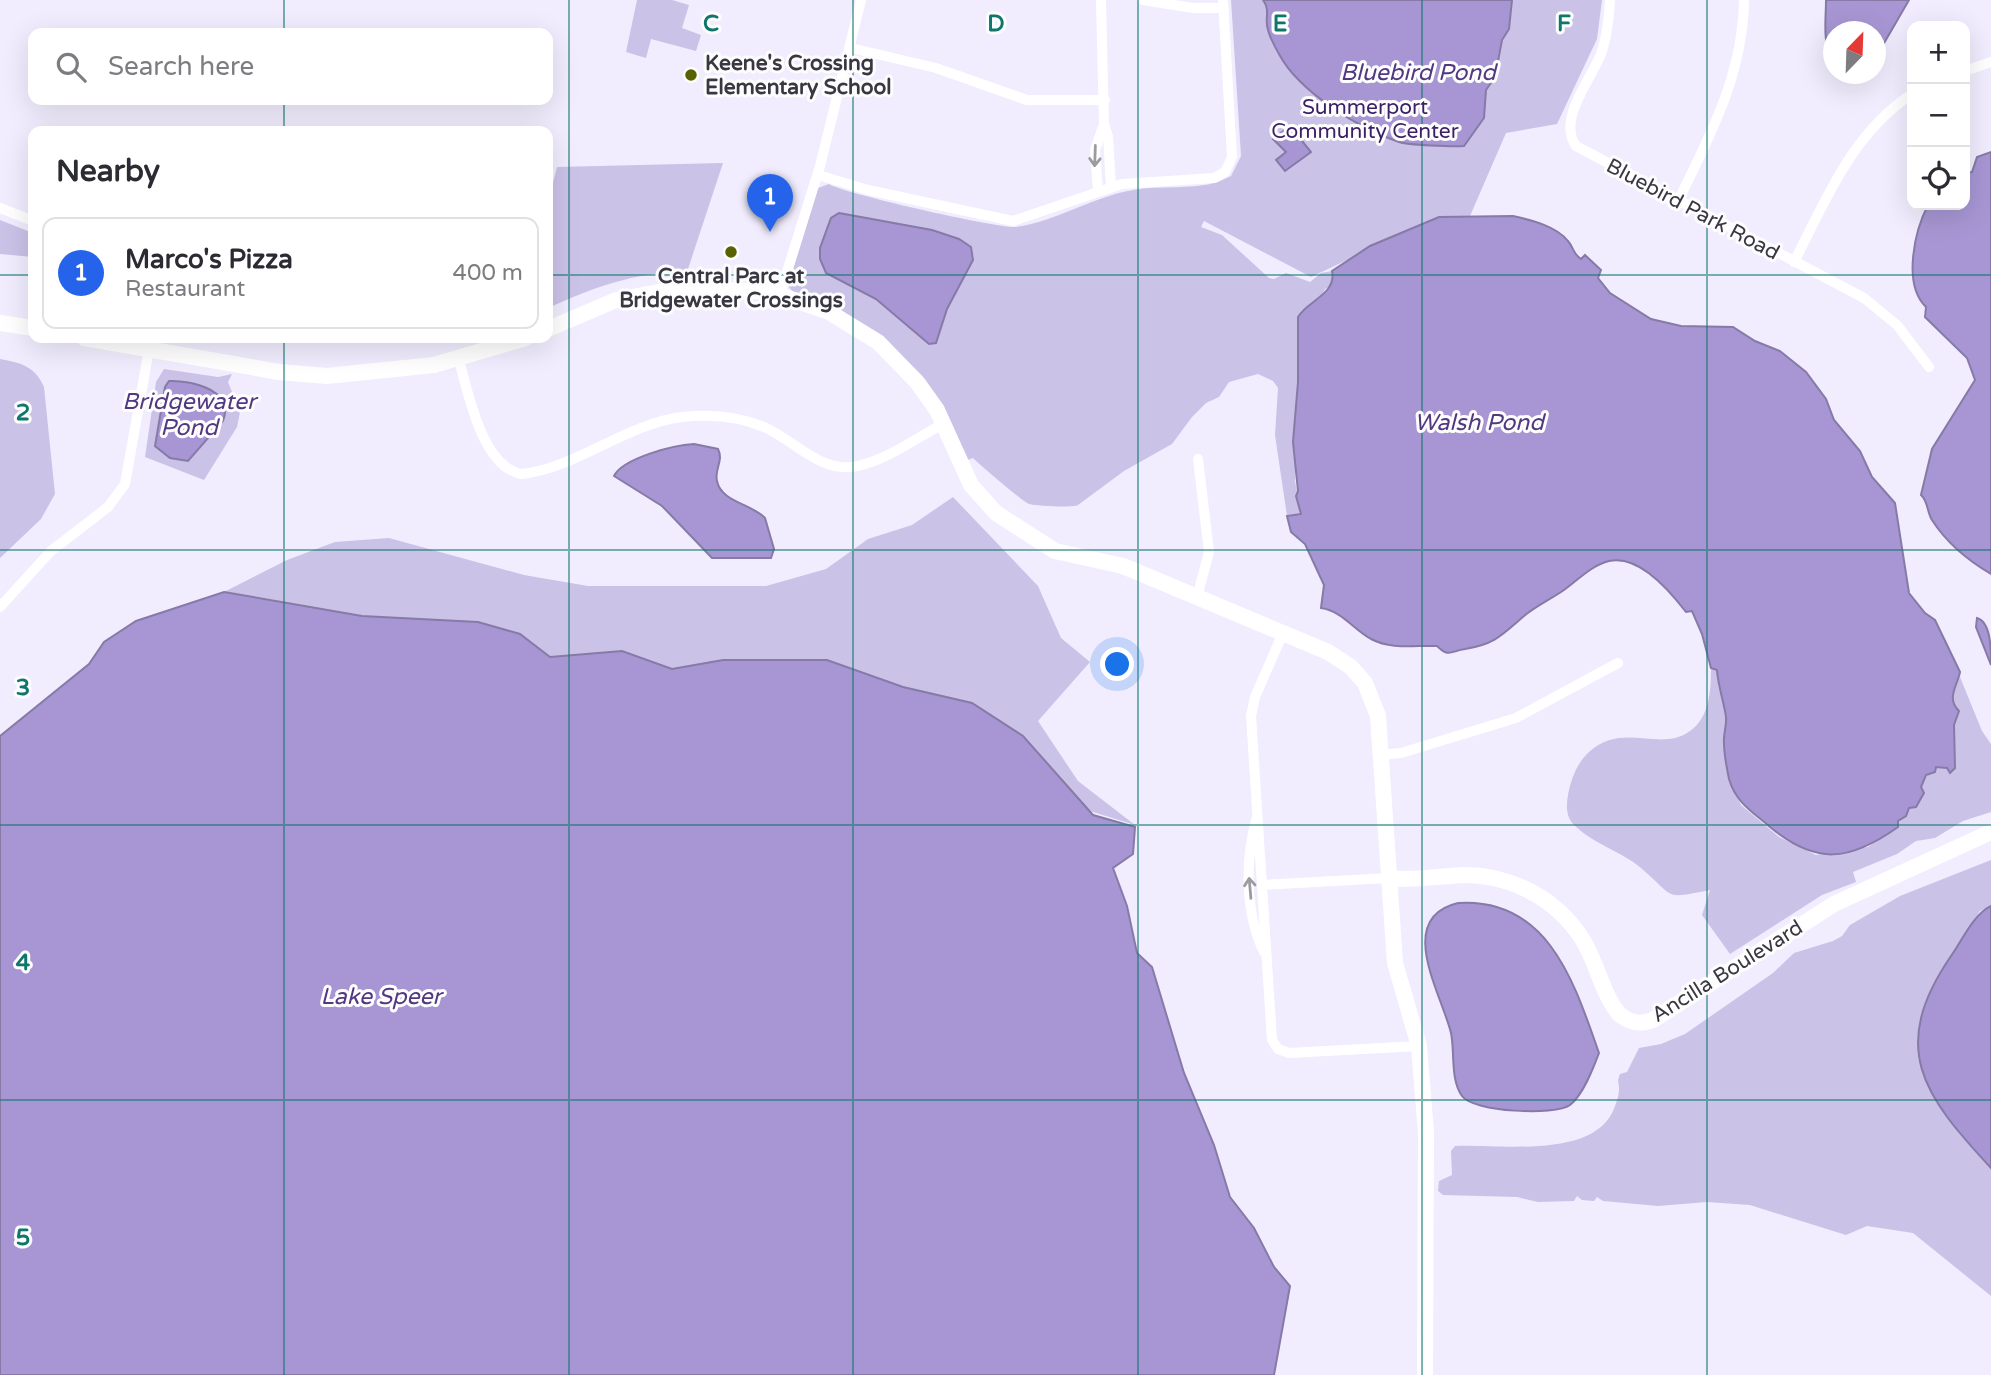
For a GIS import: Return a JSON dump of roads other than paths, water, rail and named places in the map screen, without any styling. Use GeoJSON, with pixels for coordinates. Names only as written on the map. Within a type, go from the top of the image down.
{"type":"FeatureCollection","features":[{"type":"Feature","properties":{"kind":"street"},"geometry":{"type":"LineString","coordinates":[[780,294],[818,175],[861,0]]}},
{"type":"Feature","properties":{"kind":"street"},"geometry":{"type":"LineString","coordinates":[[1098,190],[1095,150],[1104,124],[1105,100],[1101,0]]}},
{"type":"Feature","properties":{"kind":"street"},"geometry":{"type":"LineString","coordinates":[[818,175],[868,190],[1007,221],[1026,218],[1111,187],[1146,181],[1208,179],[1228,168],[1233,152],[1223,4],[1193,8],[1143,0]]}},
{"type":"Feature","properties":{"kind":"street","name":"Bluebird Park Road"},"geometry":{"type":"LineString","coordinates":[[1610,0],[1604,44],[1571,120],[1571,137],[1583,152],[1679,199],[1873,304],[1904,333],[1929,367]]}},
{"type":"Feature","properties":{"kind":"street"},"geometry":{"type":"LineString","coordinates":[[1679,199],[1728,94],[1740,44],[1744,0]]}},
{"type":"Feature","properties":{"kind":"street"},"geometry":{"type":"LineString","coordinates":[[851,48],[936,68],[1027,100],[1105,100]]}},
{"type":"Feature","properties":{"kind":"street"},"geometry":{"type":"LineString","coordinates":[[1970,69],[1991,62]]}},
{"type":"Feature","properties":{"kind":"street"},"geometry":{"type":"LineString","coordinates":[[1794,262],[1858,143],[1889,110],[1907,97]]}},
{"type":"Feature","properties":{"kind":"street"},"geometry":{"type":"LineString","coordinates":[[1104,124],[1108,136],[1111,187]]}},
{"type":"Feature","properties":{"kind":"street"},"geometry":{"type":"LineString","coordinates":[[0,208],[28,219]]}},
{"type":"Feature","properties":{"kind":"street"},"geometry":{"type":"LineString","coordinates":[[553,327],[595,307],[650,292],[703,288],[780,294],[838,316],[878,342],[918,382],[943,424],[971,485],[1004,519],[1055,551],[1117,564],[1328,652],[1358,674],[1376,708],[1396,971],[1419,1046],[1427,1156],[1425,1375]]}},
{"type":"Feature","properties":{"kind":"street"},"geometry":{"type":"LineString","coordinates":[[0,323],[28,327]]}},
{"type":"Feature","properties":{"kind":"street"},"geometry":{"type":"LineString","coordinates":[[114,343],[279,372],[327,376],[398,371],[459,360],[511,343]]}},
{"type":"Feature","properties":{"kind":"street"},"geometry":{"type":"LineString","coordinates":[[0,607],[51,551],[108,507],[125,484],[149,349]]}},
{"type":"Feature","properties":{"kind":"street"},"geometry":{"type":"LineString","coordinates":[[459,360],[483,436],[507,467],[521,474],[572,458],[642,426],[682,417],[715,416],[746,421],[772,431],[823,462],[848,467],[875,460],[943,424]]}},
{"type":"Feature","properties":{"kind":"street"},"geometry":{"type":"LineString","coordinates":[[1197,597],[1209,552],[1198,459]]}},
{"type":"Feature","properties":{"kind":"street"},"geometry":{"type":"LineString","coordinates":[[1283,633],[1251,711],[1271,1035],[1278,1049],[1294,1053],[1419,1046]]}},
{"type":"Feature","properties":{"kind":"street"},"geometry":{"type":"LineString","coordinates":[[1381,755],[1401,753],[1516,718],[1618,663]]}},
{"type":"Feature","properties":{"kind":"street"},"geometry":{"type":"LineString","coordinates":[[1256,817],[1250,853],[1249,886],[1256,929],[1266,954]]}},
{"type":"Feature","properties":{"kind":"street","name":"Ancilla Boulevard"},"geometry":{"type":"LineString","coordinates":[[1263,885],[1482,876],[1510,882],[1534,893],[1563,915],[1581,937],[1616,1010],[1628,1020],[1643,1023],[1653,1020],[1834,904],[1991,832]]}},
{"type":"Feature","properties":{"kind":"water","name":"Bluebird Pond"},"geometry":{"type":"Polygon","coordinates":[[[1263,0],[1512,0],[1509,29],[1502,40],[1495,77],[1486,90],[1484,118],[1464,146],[1404,143],[1367,128],[1315,95],[1288,68],[1270,36],[1267,8],[1263,0]]]}},
{"type":"Feature","properties":{"kind":"water"},"geometry":{"type":"Polygon","coordinates":[[[1826,0],[1909,0],[1886,40],[1886,21],[1825,21],[1826,0]]]}},
{"type":"Feature","properties":{"kind":"water"},"geometry":{"type":"Polygon","coordinates":[[[1290,126],[1311,152],[1285,171],[1276,160],[1286,152],[1273,139],[1290,126]]]}},
{"type":"Feature","properties":{"kind":"water"},"geometry":{"type":"Polygon","coordinates":[[[1991,152],[1991,574],[1966,557],[1944,536],[1932,520],[1921,495],[1932,449],[1975,380],[1967,358],[1925,317],[1926,307],[1914,285],[1913,271],[1915,242],[1926,210],[1970,210],[1970,172],[1977,157],[1991,152]]]}},
{"type":"Feature","properties":{"kind":"water"},"geometry":{"type":"Polygon","coordinates":[[[839,213],[932,230],[959,239],[971,247],[973,260],[947,309],[936,343],[929,344],[876,299],[826,273],[820,259],[820,248],[831,218],[839,213]]]}},
{"type":"Feature","properties":{"kind":"water","name":"Walsh Pond"},"geometry":{"type":"Polygon","coordinates":[[[1513,216],[1543,224],[1557,231],[1578,257],[1581,259],[1585,255],[1601,270],[1598,278],[1610,293],[1651,319],[1681,326],[1733,327],[1755,341],[1780,351],[1806,372],[1826,399],[1834,420],[1860,451],[1872,477],[1895,503],[1909,593],[1925,613],[1935,620],[1960,672],[1953,697],[1959,711],[1954,725],[1955,768],[1950,773],[1947,768],[1936,767],[1935,772],[1926,775],[1921,787],[1924,793],[1916,807],[1909,808],[1906,816],[1898,821],[1898,827],[1880,839],[1848,852],[1818,853],[1787,839],[1751,812],[1741,801],[1729,779],[1724,752],[1726,717],[1717,670],[1711,668],[1702,634],[1692,611],[1686,612],[1653,576],[1631,563],[1620,560],[1597,566],[1529,612],[1498,638],[1450,653],[1437,646],[1395,646],[1379,642],[1335,613],[1321,608],[1324,585],[1305,544],[1291,532],[1287,516],[1301,514],[1296,496],[1298,491],[1293,442],[1298,382],[1298,317],[1330,286],[1332,271],[1370,246],[1439,217],[1513,216]]]}},
{"type":"Feature","properties":{"kind":"water","name":"Bridgewater Pond"},"geometry":{"type":"Polygon","coordinates":[[[169,381],[188,382],[209,389],[217,394],[225,410],[223,421],[188,461],[170,458],[155,446],[165,387],[169,381]]]}},
{"type":"Feature","properties":{"kind":"water"},"geometry":{"type":"Polygon","coordinates":[[[694,444],[718,449],[720,457],[716,477],[724,494],[765,518],[774,549],[771,558],[712,558],[662,506],[614,476],[619,469],[638,458],[694,444]]]}},
{"type":"Feature","properties":{"kind":"water","name":"Lake Speer"},"geometry":{"type":"Polygon","coordinates":[[[224,592],[362,616],[478,622],[520,634],[550,657],[622,651],[672,669],[723,660],[827,660],[903,687],[972,703],[1023,736],[1093,815],[1135,827],[1133,854],[1113,868],[1127,906],[1137,953],[1152,967],[1184,1073],[1214,1145],[1230,1197],[1254,1228],[1274,1267],[1290,1286],[1274,1375],[0,1375],[0,736],[89,664],[104,642],[136,621],[224,592]]]}},
{"type":"Feature","properties":{"kind":"water"},"geometry":{"type":"Polygon","coordinates":[[[1977,618],[1988,630],[1991,665],[1976,627],[1977,618]]]}},
{"type":"Feature","properties":{"kind":"water"},"geometry":{"type":"Polygon","coordinates":[[[1458,903],[1489,905],[1515,914],[1536,930],[1554,950],[1568,974],[1599,1053],[1591,1074],[1570,1105],[1532,1111],[1497,1109],[1469,1101],[1458,1089],[1454,1074],[1451,1033],[1432,979],[1425,941],[1429,924],[1439,911],[1458,903]]]}},
{"type":"Feature","properties":{"kind":"water"},"geometry":{"type":"Polygon","coordinates":[[[1991,906],[1991,1168],[1947,1117],[1932,1093],[1922,1069],[1918,1044],[1921,1018],[1932,989],[1969,928],[1979,915],[1991,906]]]}},
{"type":"Feature","properties":{"kind":"place","name":"Keene's Crossing Elementary School"},"geometry":{"type":"Point","coordinates":[691,75]}},
{"type":"Feature","properties":{"kind":"place","name":"Marco's Pizza"},"geometry":{"type":"Point","coordinates":[770,232]}},
{"type":"Feature","properties":{"kind":"place","name":"Central Parc at Bridgewater Crossings"},"geometry":{"type":"Point","coordinates":[731,252]}},
{"type":"Feature","properties":{"kind":"park label","name":"Summerport Community Center"},"geometry":{"type":"Point","coordinates":[1365,119]}}]}
